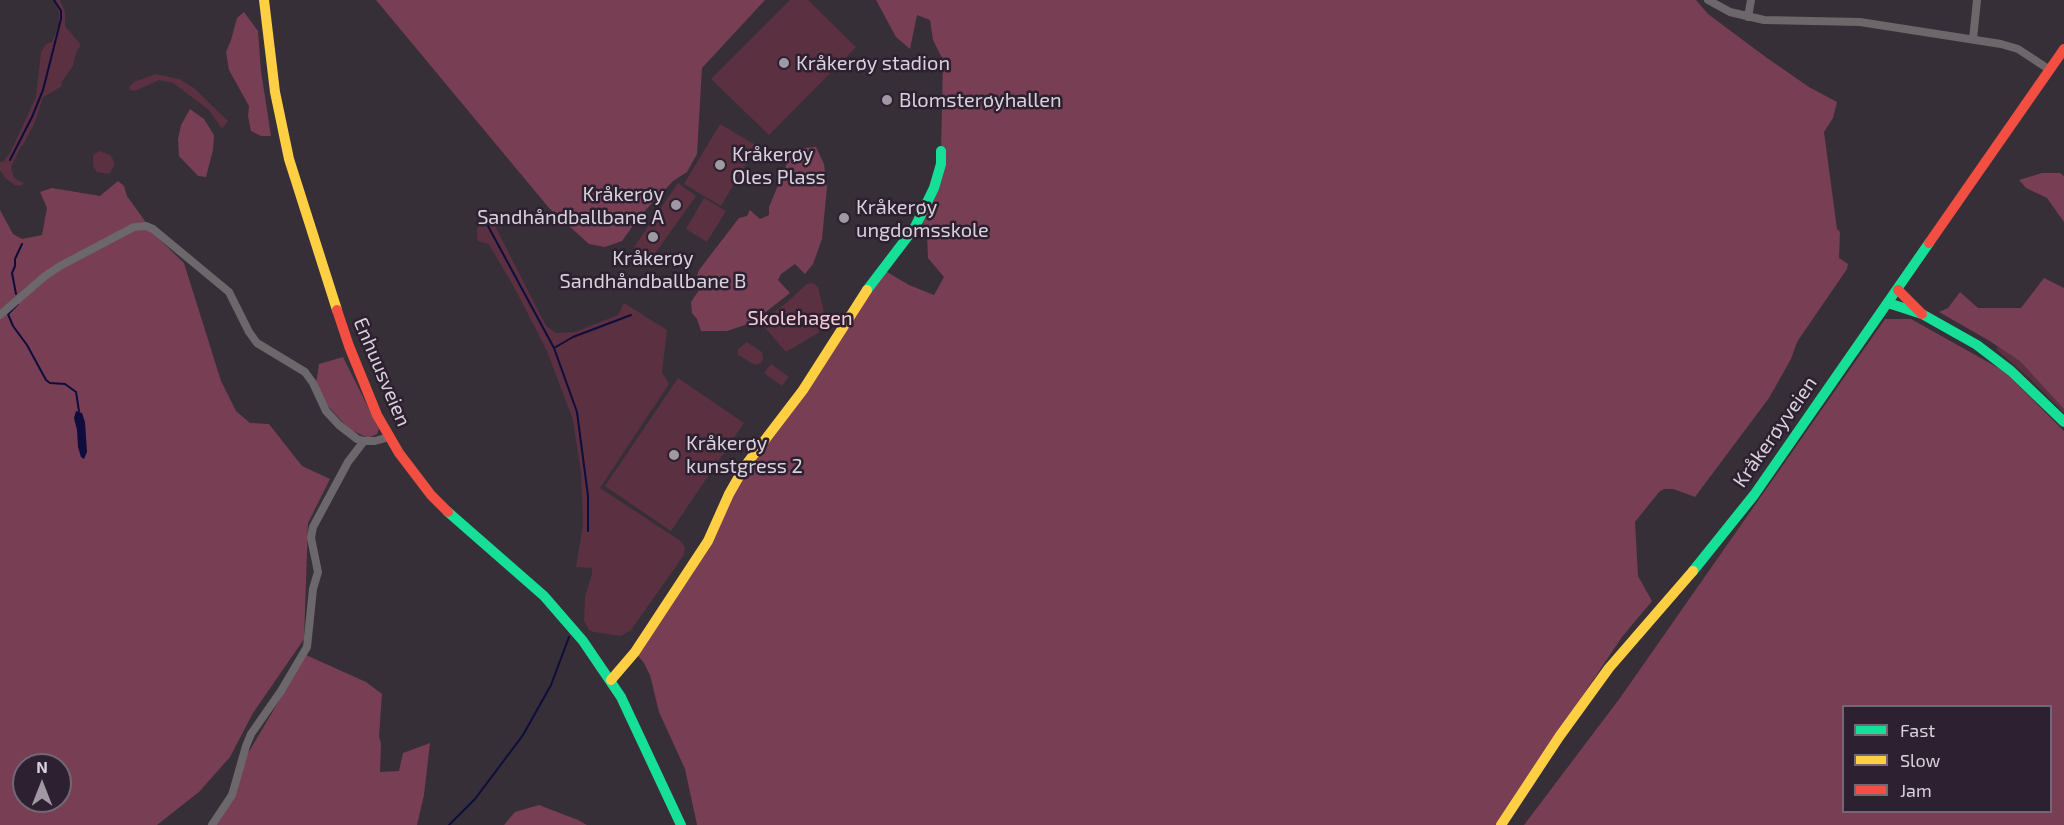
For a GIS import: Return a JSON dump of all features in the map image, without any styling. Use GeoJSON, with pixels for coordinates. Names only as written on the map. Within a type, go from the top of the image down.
{"type":"FeatureCollection","features":[{"type":"Feature","properties":{"kind":"main road","name":"Enhuusveien"},"geometry":{"type":"LineString","coordinates":[[264,0],[275,92],[289,159],[356,367],[388,437],[431,495],[461,525],[544,596],[569,623],[611,680],[637,729],[681,825]]}},
{"type":"Feature","properties":{"kind":"main road","name":"Kråkerøyveien"},"geometry":{"type":"LineString","coordinates":[[1501,825],[1583,702],[1628,643],[1720,539],[1754,495],[2064,50]]}},
{"type":"Feature","properties":{"kind":"main road"},"geometry":{"type":"LineString","coordinates":[[611,680],[635,652],[708,541],[729,494],[745,466],[803,390],[865,292],[915,227],[934,188],[941,164],[940,151]]}},
{"type":"Feature","properties":{"kind":"main road"},"geometry":{"type":"LineString","coordinates":[[1898,290],[1922,314]]}},
{"type":"Feature","properties":{"kind":"main road"},"geometry":{"type":"LineString","coordinates":[[1888,303],[1922,314],[1992,355],[2064,422]]}},
{"type":"Feature","properties":{"kind":"street"},"geometry":{"type":"LineString","coordinates":[[1708,0],[1730,12],[1764,20],[1860,22],[1973,39],[2018,49],[2050,70]]}},
{"type":"Feature","properties":{"kind":"street"},"geometry":{"type":"LineString","coordinates":[[1748,17],[1751,0]]}},
{"type":"Feature","properties":{"kind":"street"},"geometry":{"type":"LineString","coordinates":[[1973,39],[1977,0]]}},
{"type":"Feature","properties":{"kind":"street"},"geometry":{"type":"LineString","coordinates":[[0,315],[60,266],[134,227],[146,226],[153,229],[220,283],[232,297],[257,343],[268,352],[305,372],[313,383],[326,411],[351,435],[364,441],[375,441],[388,437]]}},
{"type":"Feature","properties":{"kind":"street"},"geometry":{"type":"LineString","coordinates":[[212,825],[232,795],[251,734],[281,691],[307,647],[313,589],[318,572],[311,538],[314,527],[348,462],[364,441]]}},
{"type":"Feature","properties":{"kind":"green space"},"geometry":{"type":"Polygon","coordinates":[[[54,0],[60,0],[65,12],[65,26],[81,45],[76,53],[73,66],[61,83],[62,86],[43,97],[35,122],[11,167],[14,178],[24,183],[20,186],[5,178],[0,170],[0,162],[3,162],[10,153],[36,97],[41,52],[46,44],[52,42],[59,24],[59,12],[54,0]]]}},
{"type":"Feature","properties":{"kind":"green space","name":"Kråkerøy stadion"},"geometry":{"type":"Polygon","coordinates":[[[790,0],[808,0],[856,47],[769,135],[711,79],[790,0]]]}},
{"type":"Feature","properties":{"kind":"green space"},"geometry":{"type":"Polygon","coordinates":[[[156,74],[179,79],[194,88],[228,121],[222,129],[209,110],[173,83],[159,80],[135,91],[130,90],[129,87],[134,82],[156,74]]]}},
{"type":"Feature","properties":{"kind":"green space","name":"Kråkerøy Oles Plass"},"geometry":{"type":"Polygon","coordinates":[[[720,124],[757,146],[721,206],[684,184],[720,124]]]}},
{"type":"Feature","properties":{"kind":"green space"},"geometry":{"type":"Polygon","coordinates":[[[100,151],[110,155],[114,161],[109,174],[97,172],[93,166],[93,155],[100,151]]]}},
{"type":"Feature","properties":{"kind":"green space"},"geometry":{"type":"Polygon","coordinates":[[[678,183],[696,196],[651,259],[634,247],[678,183]]]}},
{"type":"Feature","properties":{"kind":"green space"},"geometry":{"type":"Polygon","coordinates":[[[704,198],[726,211],[707,242],[686,229],[704,198]]]}},
{"type":"Feature","properties":{"kind":"green space"},"geometry":{"type":"Polygon","coordinates":[[[492,215],[492,220],[546,326],[556,333],[575,332],[618,315],[624,303],[667,330],[662,372],[669,384],[600,488],[682,542],[685,548],[684,555],[631,630],[621,636],[589,630],[584,620],[585,597],[592,568],[576,567],[583,525],[581,472],[573,420],[547,351],[515,289],[489,244],[478,241],[477,229],[492,215]]]}},
{"type":"Feature","properties":{"kind":"green space","name":"Skolehagen"},"geometry":{"type":"Polygon","coordinates":[[[813,283],[818,287],[826,321],[818,333],[786,352],[760,322],[807,284],[813,283]]]}},
{"type":"Feature","properties":{"kind":"green space"},"geometry":{"type":"Polygon","coordinates":[[[2003,310],[2064,367],[2064,413],[1997,350],[2003,310]]]}},
{"type":"Feature","properties":{"kind":"green space"},"geometry":{"type":"Polygon","coordinates":[[[747,342],[762,352],[761,363],[755,365],[738,355],[738,349],[747,342]]]}},
{"type":"Feature","properties":{"kind":"green space"},"geometry":{"type":"Polygon","coordinates":[[[771,364],[789,377],[782,386],[764,373],[771,364]]]}},
{"type":"Feature","properties":{"kind":"green space","name":"Kråkerøy kunstgress 2"},"geometry":{"type":"Polygon","coordinates":[[[678,378],[744,423],[671,531],[605,486],[678,378]]]}},
{"type":"Feature","properties":{"kind":"shaded area"},"geometry":{"type":"Polygon","coordinates":[[[376,0],[765,0],[702,68],[697,154],[687,172],[673,181],[639,217],[622,241],[605,247],[589,244],[549,208],[376,0]]]}},
{"type":"Feature","properties":{"kind":"shaded area"},"geometry":{"type":"Polygon","coordinates":[[[876,0],[1696,0],[1708,14],[1767,58],[1809,87],[1837,102],[1833,118],[1824,132],[1837,229],[1840,232],[1839,258],[1848,264],[1847,269],[1797,342],[1791,359],[1769,398],[1695,497],[1673,489],[1664,489],[1635,522],[1638,576],[1652,601],[1622,637],[1496,825],[697,825],[685,769],[659,712],[650,675],[635,652],[708,541],[729,494],[882,269],[909,285],[934,295],[944,277],[928,258],[927,234],[921,217],[941,151],[943,60],[933,40],[930,20],[917,15],[910,49],[896,37],[876,0]]]}},
{"type":"Feature","properties":{"kind":"shaded area"},"geometry":{"type":"Polygon","coordinates":[[[244,12],[258,31],[261,71],[271,136],[261,136],[251,131],[249,106],[229,70],[226,52],[237,18],[244,12]]]}},
{"type":"Feature","properties":{"kind":"shaded area"},"geometry":{"type":"Polygon","coordinates":[[[190,109],[204,119],[214,135],[213,150],[206,177],[198,176],[179,156],[178,139],[181,125],[190,109]]]}},
{"type":"Feature","properties":{"kind":"shaded area"},"geometry":{"type":"Polygon","coordinates":[[[816,147],[824,164],[827,187],[822,239],[813,264],[805,274],[795,264],[781,274],[778,280],[790,293],[762,315],[745,325],[727,331],[701,331],[692,313],[691,302],[699,290],[699,285],[695,282],[699,270],[739,218],[747,216],[750,210],[760,219],[769,215],[769,207],[791,154],[804,148],[816,147]]]}},
{"type":"Feature","properties":{"kind":"shaded area"},"geometry":{"type":"Polygon","coordinates":[[[2042,173],[2060,173],[2064,176],[2064,222],[2047,198],[2026,188],[2019,180],[2042,173]]]}},
{"type":"Feature","properties":{"kind":"shaded area"},"geometry":{"type":"Polygon","coordinates":[[[118,181],[124,186],[127,196],[155,235],[184,263],[221,381],[236,411],[250,423],[269,424],[302,466],[330,479],[308,523],[304,639],[253,713],[230,757],[199,792],[157,825],[0,825],[0,210],[13,234],[22,239],[42,235],[47,208],[40,192],[52,188],[100,196],[118,181]]]}},
{"type":"Feature","properties":{"kind":"shaded area"},"geometry":{"type":"Polygon","coordinates":[[[2044,278],[2064,288],[2064,409],[2020,361],[1939,312],[1948,308],[1960,292],[1978,308],[2021,308],[2044,278]]]}},
{"type":"Feature","properties":{"kind":"shaded area"},"geometry":{"type":"Polygon","coordinates":[[[1885,319],[1911,319],[2004,371],[2064,431],[2064,825],[1524,825],[1620,698],[1885,319]]]}},
{"type":"Feature","properties":{"kind":"shaded area"},"geometry":{"type":"Polygon","coordinates":[[[343,357],[379,429],[377,434],[368,438],[349,429],[326,404],[316,384],[319,364],[343,357]]]}},
{"type":"Feature","properties":{"kind":"shaded area"},"geometry":{"type":"Polygon","coordinates":[[[76,411],[82,413],[85,422],[87,452],[84,459],[78,447],[74,418],[76,411]]]}},
{"type":"Feature","properties":{"kind":"shaded area"},"geometry":{"type":"Polygon","coordinates":[[[306,655],[366,682],[382,694],[379,736],[380,772],[399,771],[403,753],[430,743],[424,795],[417,825],[214,825],[244,760],[306,655]]]}},
{"type":"Feature","properties":{"kind":"shaded area"},"geometry":{"type":"Polygon","coordinates":[[[539,805],[587,825],[504,825],[515,812],[539,805]]]}},
{"type":"Feature","properties":{"kind":"waterway"},"geometry":{"type":"LineString","coordinates":[[10,160],[43,90],[61,19],[61,11],[54,0]]}},
{"type":"Feature","properties":{"kind":"waterway"},"geometry":{"type":"LineString","coordinates":[[488,226],[554,348],[577,412],[588,496],[588,531]]}},
{"type":"Feature","properties":{"kind":"waterway"},"geometry":{"type":"LineString","coordinates":[[16,294],[12,273],[22,244]]}},
{"type":"Feature","properties":{"kind":"waterway"},"geometry":{"type":"LineString","coordinates":[[18,304],[8,314],[13,326],[27,345],[46,380],[50,383],[65,384],[76,392],[79,411]]}},
{"type":"Feature","properties":{"kind":"waterway"},"geometry":{"type":"LineString","coordinates":[[554,348],[573,337],[631,315]]}},
{"type":"Feature","properties":{"kind":"waterway"},"geometry":{"type":"LineString","coordinates":[[449,825],[475,799],[523,735],[551,685],[569,637]]}},
{"type":"Feature","properties":{"kind":"traffic: fast"},"geometry":{"type":"LineString","coordinates":[[867,290],[915,227],[934,188],[941,164],[941,151]]}},
{"type":"Feature","properties":{"kind":"traffic: fast"},"geometry":{"type":"LineString","coordinates":[[1693,571],[1754,495],[1929,243]]}},
{"type":"Feature","properties":{"kind":"traffic: fast"},"geometry":{"type":"LineString","coordinates":[[1888,303],[1922,314],[1977,345],[2011,371],[2064,422]]}},
{"type":"Feature","properties":{"kind":"traffic: fast"},"geometry":{"type":"LineString","coordinates":[[448,512],[544,596],[583,641],[621,697],[681,825]]}},
{"type":"Feature","properties":{"kind":"traffic: slow"},"geometry":{"type":"LineString","coordinates":[[264,0],[275,92],[289,159],[337,310]]}},
{"type":"Feature","properties":{"kind":"traffic: slow"},"geometry":{"type":"LineString","coordinates":[[611,680],[635,652],[708,541],[729,494],[745,466],[803,390],[867,290]]}},
{"type":"Feature","properties":{"kind":"traffic: slow"},"geometry":{"type":"LineString","coordinates":[[1501,825],[1559,737],[1609,668],[1693,571]]}},
{"type":"Feature","properties":{"kind":"traffic: jam"},"geometry":{"type":"LineString","coordinates":[[1929,243],[2064,49]]}},
{"type":"Feature","properties":{"kind":"traffic: jam"},"geometry":{"type":"LineString","coordinates":[[1898,290],[1922,314]]}},
{"type":"Feature","properties":{"kind":"traffic: jam"},"geometry":{"type":"LineString","coordinates":[[337,310],[377,415],[399,453],[431,495],[448,512]]}},
{"type":"Feature","properties":{"kind":"place","name":"Kråkerøy stadion"},"geometry":{"type":"Point","coordinates":[784,63]}},
{"type":"Feature","properties":{"kind":"place","name":"Blomsterøyhallen"},"geometry":{"type":"Point","coordinates":[887,100]}},
{"type":"Feature","properties":{"kind":"place","name":"Kråkerøy Oles Plass"},"geometry":{"type":"Point","coordinates":[720,165]}},
{"type":"Feature","properties":{"kind":"place","name":"Kråkerøy Sandhåndballbane A"},"geometry":{"type":"Point","coordinates":[676,205]}},
{"type":"Feature","properties":{"kind":"place","name":"Kråkerøy ungdomsskole"},"geometry":{"type":"Point","coordinates":[844,218]}},
{"type":"Feature","properties":{"kind":"place","name":"Kråkerøy Sandhåndballbane B"},"geometry":{"type":"Point","coordinates":[653,237]}},
{"type":"Feature","properties":{"kind":"place","name":"Kråkerøy kunstgress 2"},"geometry":{"type":"Point","coordinates":[674,455]}}]}
